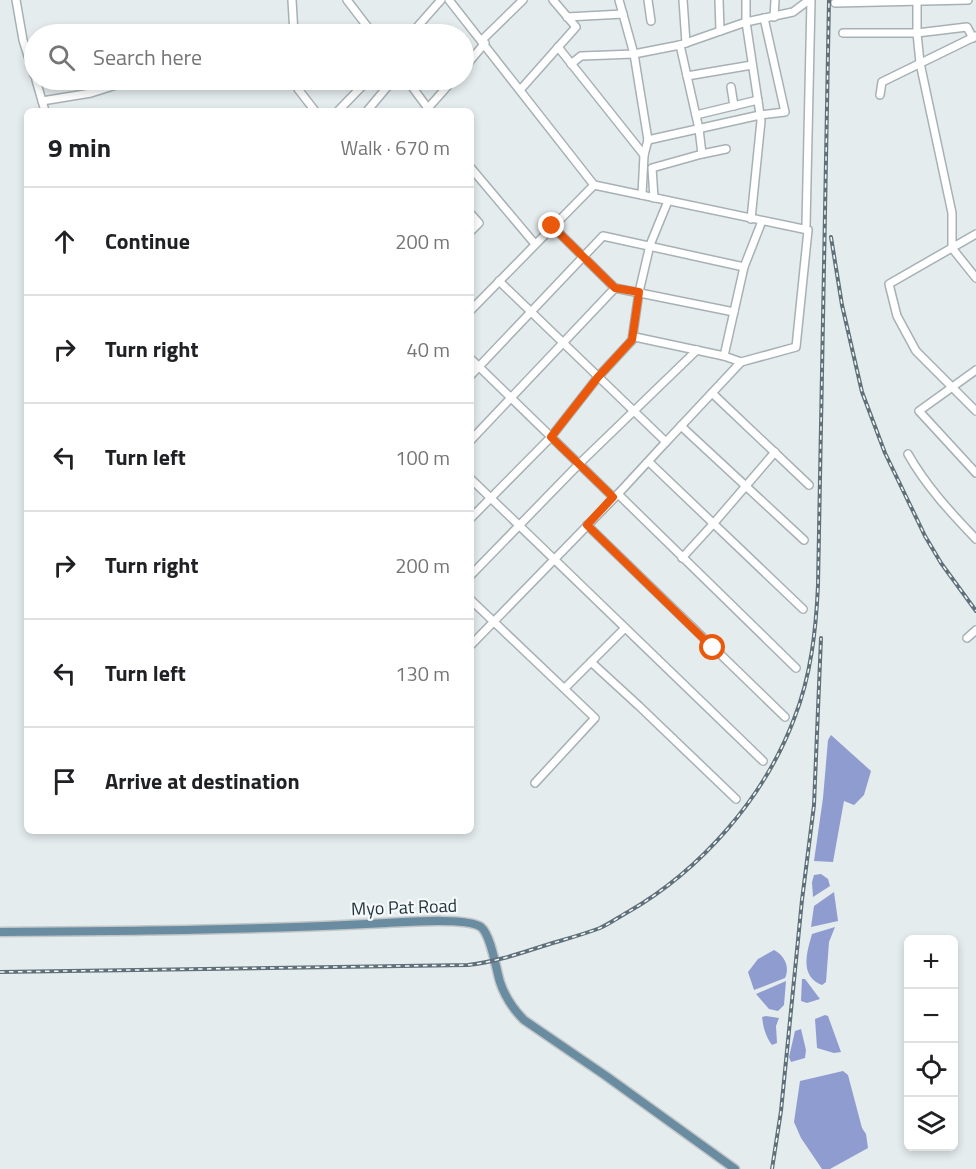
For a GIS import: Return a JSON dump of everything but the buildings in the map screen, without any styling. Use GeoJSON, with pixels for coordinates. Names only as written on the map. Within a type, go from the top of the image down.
{"type":"FeatureCollection","features":[{"type":"Feature","properties":{"kind":"main road","name":"Myo Pat Road"},"geometry":{"type":"LineString","coordinates":[[0,932],[299,928],[419,921],[472,922],[483,928],[500,982],[508,1002],[515,1011],[735,1169]]}},
{"type":"Feature","properties":{"kind":"street"},"geometry":{"type":"LineString","coordinates":[[16,0],[24,43]]}},
{"type":"Feature","properties":{"kind":"street"},"geometry":{"type":"LineString","coordinates":[[292,0],[293,24]]}},
{"type":"Feature","properties":{"kind":"street"},"geometry":{"type":"LineString","coordinates":[[420,24],[441,0]]}},
{"type":"Feature","properties":{"kind":"street"},"geometry":{"type":"LineString","coordinates":[[449,0],[468,24]]}},
{"type":"Feature","properties":{"kind":"street"},"geometry":{"type":"LineString","coordinates":[[474,54],[523,0]]}},
{"type":"Feature","properties":{"kind":"street"},"geometry":{"type":"LineString","coordinates":[[521,89],[576,27],[553,0]]}},
{"type":"Feature","properties":{"kind":"street"},"geometry":{"type":"LineString","coordinates":[[619,0],[634,54],[648,140],[644,155],[642,195]]}},
{"type":"Feature","properties":{"kind":"street"},"geometry":{"type":"LineString","coordinates":[[648,0],[651,21]]}},
{"type":"Feature","properties":{"kind":"street"},"geometry":{"type":"LineString","coordinates":[[683,0],[683,44],[702,154]]}},
{"type":"Feature","properties":{"kind":"street"},"geometry":{"type":"LineString","coordinates":[[719,0],[720,31]]}},
{"type":"Feature","properties":{"kind":"street"},"geometry":{"type":"LineString","coordinates":[[746,0],[746,22],[760,115],[751,219]]}},
{"type":"Feature","properties":{"kind":"street"},"geometry":{"type":"LineString","coordinates":[[774,16],[775,0]]}},
{"type":"Feature","properties":{"kind":"street"},"geometry":{"type":"LineString","coordinates":[[571,64],[580,56],[634,54],[683,44],[746,22],[794,12],[810,0]]}},
{"type":"Feature","properties":{"kind":"street"},"geometry":{"type":"LineString","coordinates":[[806,225],[810,0]]}},
{"type":"Feature","properties":{"kind":"street"},"geometry":{"type":"LineString","coordinates":[[835,3],[968,0]]}},
{"type":"Feature","properties":{"kind":"street"},"geometry":{"type":"LineString","coordinates":[[917,1],[920,63],[952,213],[952,249],[976,278]]}},
{"type":"Feature","properties":{"kind":"street"},"geometry":{"type":"LineString","coordinates":[[352,2],[366,24]]}},
{"type":"Feature","properties":{"kind":"street"},"geometry":{"type":"LineString","coordinates":[[567,17],[623,14]]}},
{"type":"Feature","properties":{"kind":"street"},"geometry":{"type":"LineString","coordinates":[[648,140],[760,115],[785,112],[764,18]]}},
{"type":"Feature","properties":{"kind":"street"},"geometry":{"type":"LineString","coordinates":[[843,33],[917,33],[967,27],[975,37],[882,82],[880,96]]}},
{"type":"Feature","properties":{"kind":"street"},"geometry":{"type":"LineString","coordinates":[[474,31],[594,185],[808,231],[796,347],[741,362],[649,462],[474,642]]}},
{"type":"Feature","properties":{"kind":"street"},"geometry":{"type":"LineString","coordinates":[[558,47],[644,155]]}},
{"type":"Feature","properties":{"kind":"street"},"geometry":{"type":"LineString","coordinates":[[687,76],[752,64]]}},
{"type":"Feature","properties":{"kind":"street"},"geometry":{"type":"LineString","coordinates":[[731,87],[734,106]]}},
{"type":"Feature","properties":{"kind":"street"},"geometry":{"type":"LineString","coordinates":[[39,90],[44,108]]}},
{"type":"Feature","properties":{"kind":"street"},"geometry":{"type":"LineString","coordinates":[[42,101],[100,90]]}},
{"type":"Feature","properties":{"kind":"street"},"geometry":{"type":"LineString","coordinates":[[299,90],[313,108]]}},
{"type":"Feature","properties":{"kind":"street"},"geometry":{"type":"LineString","coordinates":[[341,108],[358,90]]}},
{"type":"Feature","properties":{"kind":"street"},"geometry":{"type":"LineString","coordinates":[[370,108],[385,90]]}},
{"type":"Feature","properties":{"kind":"street"},"geometry":{"type":"LineString","coordinates":[[415,90],[429,108]]}},
{"type":"Feature","properties":{"kind":"street"},"geometry":{"type":"LineString","coordinates":[[431,108],[445,90]]}},
{"type":"Feature","properties":{"kind":"street"},"geometry":{"type":"LineString","coordinates":[[696,115],[758,100]]}},
{"type":"Feature","properties":{"kind":"street"},"geometry":{"type":"LineString","coordinates":[[654,198],[652,168],[726,149]]}},
{"type":"Feature","properties":{"kind":"street"},"geometry":{"type":"LineString","coordinates":[[474,172],[535,244]]}},
{"type":"Feature","properties":{"kind":"street"},"geometry":{"type":"LineString","coordinates":[[474,307],[594,185]]}},
{"type":"Feature","properties":{"kind":"street"},"geometry":{"type":"LineString","coordinates":[[632,340],[639,292],[650,245],[669,201]]}},
{"type":"Feature","properties":{"kind":"street"},"geometry":{"type":"LineString","coordinates":[[724,356],[744,267],[762,221]]}},
{"type":"Feature","properties":{"kind":"street"},"geometry":{"type":"LineString","coordinates":[[552,226],[615,288],[734,312]]}},
{"type":"Feature","properties":{"kind":"street"},"geometry":{"type":"LineString","coordinates":[[976,234],[889,284],[897,316],[916,351],[976,411]]}},
{"type":"Feature","properties":{"kind":"street"},"geometry":{"type":"LineString","coordinates":[[474,372],[603,236],[744,267]]}},
{"type":"Feature","properties":{"kind":"street"},"geometry":{"type":"LineString","coordinates":[[499,281],[666,442]]}},
{"type":"Feature","properties":{"kind":"street"},"geometry":{"type":"LineString","coordinates":[[474,437],[615,288]]}},
{"type":"Feature","properties":{"kind":"street"},"geometry":{"type":"LineString","coordinates":[[474,515],[551,437],[598,377],[635,337],[724,356],[741,362]]}},
{"type":"Feature","properties":{"kind":"street"},"geometry":{"type":"LineString","coordinates":[[474,572],[633,410],[697,350]]}},
{"type":"Feature","properties":{"kind":"street"},"geometry":{"type":"LineString","coordinates":[[474,362],[796,668]]}},
{"type":"Feature","properties":{"kind":"street"},"geometry":{"type":"LineString","coordinates":[[976,370],[919,411],[976,473]]}},
{"type":"Feature","properties":{"kind":"street"},"geometry":{"type":"LineString","coordinates":[[712,393],[809,485]]}},
{"type":"Feature","properties":{"kind":"street"},"geometry":{"type":"LineString","coordinates":[[681,426],[804,540]]}},
{"type":"Feature","properties":{"kind":"street"},"geometry":{"type":"LineString","coordinates":[[682,558],[775,452]]}},
{"type":"Feature","properties":{"kind":"street"},"geometry":{"type":"LineString","coordinates":[[908,454],[919,474],[976,539]]}},
{"type":"Feature","properties":{"kind":"street"},"geometry":{"type":"LineString","coordinates":[[649,462],[803,609]]}},
{"type":"Feature","properties":{"kind":"street"},"geometry":{"type":"LineString","coordinates":[[474,483],[763,761]]}},
{"type":"Feature","properties":{"kind":"street"},"geometry":{"type":"LineString","coordinates":[[587,525],[785,717]]}},
{"type":"Feature","properties":{"kind":"street"},"geometry":{"type":"LineString","coordinates":[[474,603],[595,718],[535,783]]}},
{"type":"Feature","properties":{"kind":"street"},"geometry":{"type":"LineString","coordinates":[[565,688],[625,628]]}},
{"type":"Feature","properties":{"kind":"street"},"geometry":{"type":"LineString","coordinates":[[966,638],[976,630]]}},
{"type":"Feature","properties":{"kind":"street"},"geometry":{"type":"LineString","coordinates":[[591,662],[736,799]]}},
{"type":"Feature","properties":{"kind":"water"},"geometry":{"type":"Polygon","coordinates":[[[831,735],[871,771],[864,795],[854,805],[844,801],[833,862],[814,861],[828,740],[831,735]]]}},
{"type":"Feature","properties":{"kind":"water"},"geometry":{"type":"Polygon","coordinates":[[[821,874],[828,879],[830,886],[813,897],[814,875],[821,874]]]}},
{"type":"Feature","properties":{"kind":"water"},"geometry":{"type":"Polygon","coordinates":[[[834,892],[838,921],[811,927],[814,906],[834,892]]]}},
{"type":"Feature","properties":{"kind":"water"},"geometry":{"type":"Polygon","coordinates":[[[835,927],[829,942],[826,982],[822,985],[810,976],[807,970],[808,948],[812,934],[835,927]]]}},
{"type":"Feature","properties":{"kind":"water"},"geometry":{"type":"Polygon","coordinates":[[[774,950],[786,962],[785,978],[754,990],[748,972],[758,959],[774,950]]]}},
{"type":"Feature","properties":{"kind":"water"},"geometry":{"type":"Polygon","coordinates":[[[802,979],[805,979],[820,999],[807,1003],[801,1001],[802,979]]]}},
{"type":"Feature","properties":{"kind":"water"},"geometry":{"type":"Polygon","coordinates":[[[786,981],[784,1005],[778,1011],[769,1009],[756,994],[786,981]]]}},
{"type":"Feature","properties":{"kind":"water"},"geometry":{"type":"Polygon","coordinates":[[[828,1016],[841,1052],[834,1053],[817,1048],[815,1019],[828,1016]]]}},
{"type":"Feature","properties":{"kind":"water"},"geometry":{"type":"Polygon","coordinates":[[[762,1017],[779,1018],[776,1026],[777,1043],[772,1045],[763,1024],[762,1017]]]}},
{"type":"Feature","properties":{"kind":"water"},"geometry":{"type":"Polygon","coordinates":[[[801,1029],[806,1050],[805,1058],[791,1062],[789,1057],[795,1031],[801,1029]]]}},
{"type":"Feature","properties":{"kind":"water"},"geometry":{"type":"Polygon","coordinates":[[[843,1071],[848,1075],[868,1148],[830,1169],[822,1169],[801,1138],[794,1122],[800,1081],[843,1071]]]}},
{"type":"Feature","properties":{"kind":"railway"},"geometry":{"type":"LineString","coordinates":[[0,972],[468,965],[488,962],[607,925],[655,895],[681,875],[727,829],[748,804],[766,777],[781,748],[800,703],[809,670],[814,636],[818,585],[829,0]]}},
{"type":"Feature","properties":{"kind":"railway"},"geometry":{"type":"LineString","coordinates":[[831,237],[842,305],[862,392],[885,453],[925,536],[941,563],[976,611]]}},
{"type":"Feature","properties":{"kind":"railway"},"geometry":{"type":"LineString","coordinates":[[772,1169],[781,1111],[814,805],[821,638]]}},
{"type":"Feature","properties":{"kind":"route"},"geometry":{"type":"LineString","coordinates":[[552,226],[615,288],[639,292],[632,340],[598,377],[551,437],[613,497],[587,525],[713,648]]}}]}
